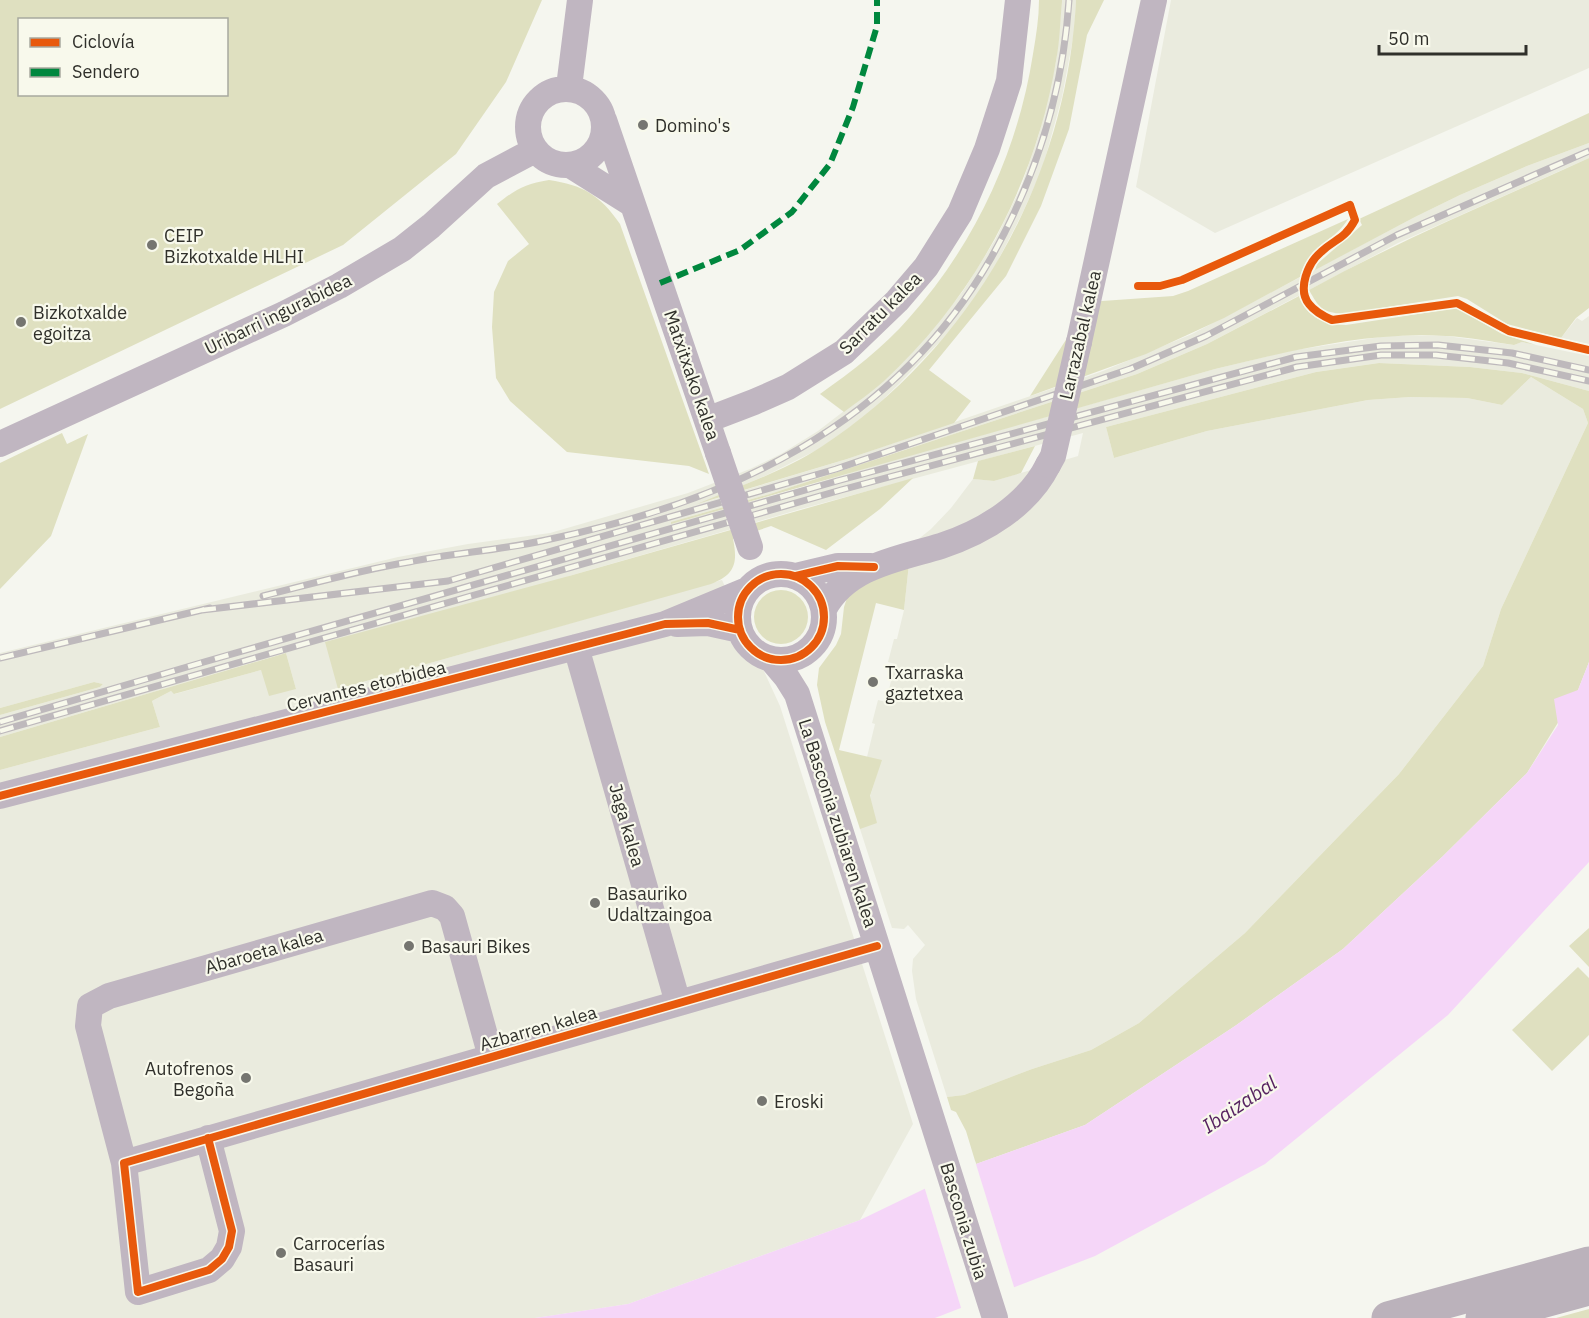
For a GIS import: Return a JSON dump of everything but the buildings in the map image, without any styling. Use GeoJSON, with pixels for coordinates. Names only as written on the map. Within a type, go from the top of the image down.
{"type":"FeatureCollection","features":[{"type":"Feature","properties":{"kind":"highway"},"geometry":{"type":"LineString","coordinates":[[1388,1318],[1589,1263]]}},
{"type":"Feature","properties":{"kind":"highway"},"geometry":{"type":"LineString","coordinates":[[1482,1318],[1589,1289]]}},
{"type":"Feature","properties":{"kind":"street"},"geometry":{"type":"LineString","coordinates":[[569,87],[580,0]]}},
{"type":"Feature","properties":{"kind":"street","name":"Sarratu kalea"},"geometry":{"type":"LineString","coordinates":[[707,420],[788,387],[844,352],[897,302],[926,267],[960,213],[987,149],[1008,81],[1018,0]]}},
{"type":"Feature","properties":{"kind":"street","name":"Larrazabal kalea"},"geometry":{"type":"LineString","coordinates":[[874,567],[943,545],[982,529],[1006,513],[1038,483],[1053,456],[1154,0]]}},
{"type":"Feature","properties":{"kind":"street"},"geometry":{"type":"LineString","coordinates":[[569,87],[590,97],[597,104],[604,120],[602,141],[597,150],[580,163],[570,165],[550,162],[542,157],[535,150],[528,131],[531,110],[545,95],[569,87]]}},
{"type":"Feature","properties":{"kind":"street","name":"Matxitxako kalea"},"geometry":{"type":"LineString","coordinates":[[604,120],[750,547],[751,587]]}},
{"type":"Feature","properties":{"kind":"street","name":"Uribarri ingurabidea"},"geometry":{"type":"LineString","coordinates":[[0,444],[284,314],[339,286],[402,249],[486,176],[535,150]]}},
{"type":"Feature","properties":{"kind":"street"},"geometry":{"type":"LineString","coordinates":[[570,165],[632,204]]}},
{"type":"Feature","properties":{"kind":"street","name":"Matxitxako kalea"},"geometry":{"type":"LineString","coordinates":[[750,547],[788,575]]}},
{"type":"Feature","properties":{"kind":"street"},"geometry":{"type":"LineString","coordinates":[[788,575],[810,584],[819,595],[824,609],[825,622],[815,645],[805,653],[783,660],[771,659],[757,653],[747,643],[740,630],[738,616],[740,602],[751,587],[764,577],[838,566],[874,567]]}},
{"type":"Feature","properties":{"kind":"street"},"geometry":{"type":"LineString","coordinates":[[824,609],[838,588],[849,579],[874,567]]}},
{"type":"Feature","properties":{"kind":"street","name":"Cervantes etorbidea"},"geometry":{"type":"LineString","coordinates":[[0,796],[665,624],[751,587]]}},
{"type":"Feature","properties":{"kind":"street","name":"Cervantes etorbidea"},"geometry":{"type":"LineString","coordinates":[[665,624],[708,623],[740,630]]}},
{"type":"Feature","properties":{"kind":"street","name":"Jaga kalea"},"geometry":{"type":"LineString","coordinates":[[576,647],[678,1003]]}},
{"type":"Feature","properties":{"kind":"street","name":"La Basconia zubiaren kalea"},"geometry":{"type":"LineString","coordinates":[[797,694],[798,675],[805,653]]}},
{"type":"Feature","properties":{"kind":"street","name":"La Basconia zubiaren kalea"},"geometry":{"type":"LineString","coordinates":[[771,659],[797,694],[934,1124]]}},
{"type":"Feature","properties":{"kind":"street","name":"Abaroeta kalea"},"geometry":{"type":"LineString","coordinates":[[124,1163],[88,1026],[90,1005],[109,996],[432,903],[445,908],[452,916],[491,1057]]}},
{"type":"Feature","properties":{"kind":"street","name":"Azbarren kalea"},"geometry":{"type":"LineString","coordinates":[[124,1163],[877,946]]}},
{"type":"Feature","properties":{"kind":"street","name":"Basconia zubia"},"geometry":{"type":"LineString","coordinates":[[934,1124],[995,1318]]}},
{"type":"Feature","properties":{"kind":"street"},"geometry":{"type":"LineString","coordinates":[[124,1163],[138,1292],[209,1270],[222,1259],[229,1247],[232,1231],[208,1138]]}},
{"type":"Feature","properties":{"kind":"shaded area"},"geometry":{"type":"Polygon","coordinates":[[[1062,0],[1076,0],[1074,33],[1062,97],[1042,170],[991,274],[955,326],[867,415],[819,449],[705,502],[847,459],[1103,371],[1192,334],[1460,195],[1527,166],[1589,143],[1589,158],[1398,243],[1207,344],[1137,374],[773,493],[671,522],[797,489],[1215,369],[1289,351],[1387,336],[1446,336],[1514,345],[1522,342],[1589,356],[1589,391],[1522,373],[1470,367],[1379,363],[1316,372],[1106,427],[1114,458],[1207,431],[1368,400],[1410,397],[1467,398],[1502,405],[1531,377],[1583,409],[1588,423],[1501,609],[1483,666],[1399,774],[1245,933],[1139,1023],[1091,1050],[964,1095],[947,1097],[916,999],[912,971],[913,959],[925,945],[908,925],[904,929],[892,928],[860,829],[881,761],[867,757],[875,724],[872,723],[878,700],[886,702],[895,664],[888,662],[894,639],[897,639],[904,610],[911,545],[931,529],[951,508],[973,479],[994,481],[1078,456],[1083,433],[801,509],[569,576],[339,689],[722,580],[780,706],[913,1124],[860,1220],[628,1304],[535,1318],[0,1318],[0,770],[160,727],[152,701],[171,691],[175,694],[261,670],[296,689],[286,653],[0,737],[0,715],[100,687],[103,684],[94,682],[0,708],[0,653],[398,557],[468,544],[550,533],[688,493],[750,469],[781,454],[818,431],[883,381],[931,331],[963,291],[995,240],[1021,187],[1039,134],[1056,61],[1062,0]]]}},
{"type":"Feature","properties":{"kind":"shaded area"},"geometry":{"type":"Polygon","coordinates":[[[1171,0],[1589,0],[1589,68],[1215,233],[1136,187],[1171,0]]]}},
{"type":"Feature","properties":{"kind":"shaded area"},"geometry":{"type":"Polygon","coordinates":[[[1589,316],[1589,344],[1561,338],[1577,318],[1582,321],[1589,316]]]}},
{"type":"Feature","properties":{"kind":"green space"},"geometry":{"type":"Polygon","coordinates":[[[0,0],[542,0],[506,82],[456,154],[343,245],[0,409],[0,0]]]}},
{"type":"Feature","properties":{"kind":"green space"},"geometry":{"type":"Polygon","coordinates":[[[1039,0],[1062,0],[1058,46],[1047,106],[1017,194],[997,235],[973,275],[946,313],[917,348],[884,381],[844,412],[820,394],[867,359],[909,318],[954,259],[990,195],[1017,126],[1036,34],[1039,0]]]}},
{"type":"Feature","properties":{"kind":"green space"},"geometry":{"type":"Polygon","coordinates":[[[1076,0],[1104,0],[1087,35],[1069,129],[1041,206],[1006,276],[929,370],[971,401],[954,423],[847,459],[697,504],[776,471],[821,447],[875,407],[923,361],[965,310],[1001,254],[1031,195],[1053,132],[1069,67],[1076,0]]]}},
{"type":"Feature","properties":{"kind":"green space"},"geometry":{"type":"Polygon","coordinates":[[[1589,113],[1589,143],[1527,166],[1460,195],[1315,270],[1317,264],[1362,225],[1359,219],[1589,113]]]}},
{"type":"Feature","properties":{"kind":"green space"},"geometry":{"type":"Polygon","coordinates":[[[1589,158],[1589,308],[1576,318],[1561,338],[1507,324],[1467,299],[1458,296],[1343,314],[1322,308],[1309,290],[1413,238],[1589,158]]]}},
{"type":"Feature","properties":{"kind":"green space"},"geometry":{"type":"Polygon","coordinates":[[[549,180],[572,185],[590,193],[613,214],[620,224],[709,474],[689,466],[567,452],[510,401],[496,378],[492,327],[494,292],[508,261],[529,244],[497,204],[521,188],[549,180]]]}},
{"type":"Feature","properties":{"kind":"green space"},"geometry":{"type":"Polygon","coordinates":[[[1348,219],[1336,234],[1310,257],[1300,277],[1224,318],[1146,354],[1030,396],[1085,310],[1092,303],[1173,296],[1348,219]]]}},
{"type":"Feature","properties":{"kind":"green space"},"geometry":{"type":"Polygon","coordinates":[[[1299,296],[1302,304],[1312,315],[1330,323],[1346,325],[1457,308],[1502,334],[1536,345],[1522,342],[1514,345],[1463,337],[1417,335],[1358,339],[1300,349],[1215,369],[671,524],[671,522],[773,493],[1137,374],[1207,344],[1299,296]]]}},
{"type":"Feature","properties":{"kind":"green space"},"geometry":{"type":"Polygon","coordinates":[[[1379,363],[1470,367],[1522,373],[1589,391],[1589,662],[1578,690],[1527,773],[1442,857],[1343,949],[1235,1026],[1085,1125],[976,1164],[966,1131],[956,1112],[951,1110],[947,1097],[964,1095],[1091,1050],[1139,1023],[1245,933],[1399,774],[1483,666],[1501,609],[1588,423],[1583,409],[1531,377],[1502,405],[1467,398],[1410,397],[1368,400],[1207,431],[1114,458],[1106,427],[1316,372],[1379,363]]]}},
{"type":"Feature","properties":{"kind":"green space"},"geometry":{"type":"Polygon","coordinates":[[[62,433],[67,444],[88,434],[51,536],[0,589],[0,463],[62,433]]]}},
{"type":"Feature","properties":{"kind":"green space"},"geometry":{"type":"Polygon","coordinates":[[[1035,446],[1021,473],[994,481],[973,479],[978,461],[1035,446]]]}},
{"type":"Feature","properties":{"kind":"green space"},"geometry":{"type":"Polygon","coordinates":[[[913,478],[880,509],[826,550],[771,526],[733,539],[735,561],[733,567],[725,577],[711,584],[338,689],[325,642],[569,576],[913,478]]]}},
{"type":"Feature","properties":{"kind":"green space"},"geometry":{"type":"Polygon","coordinates":[[[911,545],[904,610],[876,603],[839,750],[882,760],[870,796],[877,823],[860,829],[825,722],[817,685],[819,668],[841,634],[847,598],[911,545]]]}},
{"type":"Feature","properties":{"kind":"green space"},"geometry":{"type":"Polygon","coordinates":[[[776,590],[786,590],[796,594],[804,602],[808,617],[804,632],[796,640],[786,644],[776,644],[766,640],[758,632],[754,622],[754,612],[758,602],[766,594],[776,590]]]}},
{"type":"Feature","properties":{"kind":"green space"},"geometry":{"type":"Polygon","coordinates":[[[286,653],[296,689],[269,696],[261,670],[174,694],[171,691],[152,701],[160,727],[0,770],[0,737],[286,653]]]}},
{"type":"Feature","properties":{"kind":"green space"},"geometry":{"type":"Polygon","coordinates":[[[94,682],[103,684],[100,687],[0,715],[0,708],[94,682]]]}},
{"type":"Feature","properties":{"kind":"green space"},"geometry":{"type":"Polygon","coordinates":[[[1589,928],[1589,967],[1569,946],[1589,928]]]}},
{"type":"Feature","properties":{"kind":"green space"},"geometry":{"type":"Polygon","coordinates":[[[1578,967],[1589,978],[1589,1035],[1552,1071],[1512,1030],[1578,967]]]}},
{"type":"Feature","properties":{"kind":"green space"},"geometry":{"type":"Polygon","coordinates":[[[1589,1309],[1589,1318],[1556,1318],[1589,1309]]]}},
{"type":"Feature","properties":{"kind":"water","name":"Ibaizabal"},"geometry":{"type":"Polygon","coordinates":[[[1589,662],[1589,862],[1448,1015],[1265,1164],[1095,1256],[935,1318],[535,1318],[628,1304],[860,1220],[976,1164],[1085,1125],[1235,1026],[1343,949],[1442,857],[1527,773],[1558,725],[1554,699],[1578,690],[1589,662]]]}},
{"type":"Feature","properties":{"kind":"pier"},"geometry":{"type":"Polygon","coordinates":[[[975,1161],[1015,1290],[962,1311],[924,1186],[975,1161]]]}},
{"type":"Feature","properties":{"kind":"railway"},"geometry":{"type":"LineString","coordinates":[[263,596],[391,565],[546,540],[614,524],[679,504],[742,478],[801,448],[856,411],[907,368],[952,317],[991,258],[1007,228],[1034,165],[1054,101],[1061,68],[1069,0]]}},
{"type":"Feature","properties":{"kind":"railway"},"geometry":{"type":"LineString","coordinates":[[202,610],[448,581],[836,469],[1130,369],[1206,336],[1397,235],[1589,151]]}},
{"type":"Feature","properties":{"kind":"railway"},"geometry":{"type":"LineString","coordinates":[[0,722],[837,481],[1296,357],[1381,346],[1438,345],[1512,353],[1589,370]]}},
{"type":"Feature","properties":{"kind":"railway"},"geometry":{"type":"LineString","coordinates":[[0,731],[841,490],[1297,367],[1381,355],[1436,355],[1508,363],[1589,381]]}},
{"type":"Feature","properties":{"kind":"railway"},"geometry":{"type":"LineString","coordinates":[[0,658],[210,608]]}},
{"type":"Feature","properties":{"kind":"marked path"},"geometry":{"type":"LineString","coordinates":[[660,283],[740,250],[792,212],[830,164],[853,107],[877,26],[877,0]]}},
{"type":"Feature","properties":{"kind":"cycle path"},"geometry":{"type":"LineString","coordinates":[[1138,286],[1160,286],[1182,280],[1350,205],[1355,220],[1351,227],[1326,247],[1308,269],[1304,291],[1311,307],[1319,313],[1332,320],[1457,303],[1509,331],[1589,350]]}},
{"type":"Feature","properties":{"kind":"cycle path"},"geometry":{"type":"LineString","coordinates":[[796,576],[838,566],[874,567]]}},
{"type":"Feature","properties":{"kind":"cycle path"},"geometry":{"type":"LineString","coordinates":[[781,574],[798,577],[812,586],[821,600],[824,617],[821,634],[812,648],[798,657],[781,660],[764,657],[750,648],[741,634],[738,617],[741,600],[750,586],[764,577],[781,574]]}},
{"type":"Feature","properties":{"kind":"cycle path"},"geometry":{"type":"LineString","coordinates":[[0,796],[665,624],[708,623],[740,630]]}},
{"type":"Feature","properties":{"kind":"cycle path"},"geometry":{"type":"LineString","coordinates":[[208,1138],[232,1231],[229,1247],[222,1259],[209,1270],[138,1292],[124,1163],[218,1136],[406,1081],[877,946]]}},
{"type":"Feature","properties":{"kind":"place","name":"Domino's"},"geometry":{"type":"Point","coordinates":[643,125]}},
{"type":"Feature","properties":{"kind":"place","name":"CEIP Bizkotxalde HLHI"},"geometry":{"type":"Point","coordinates":[152,245]}},
{"type":"Feature","properties":{"kind":"place","name":"Bizkotxalde egoitza"},"geometry":{"type":"Point","coordinates":[21,322]}},
{"type":"Feature","properties":{"kind":"place","name":"Txarraska gaztetxea"},"geometry":{"type":"Point","coordinates":[873,682]}},
{"type":"Feature","properties":{"kind":"place","name":"Basauriko Udaltzaingoa"},"geometry":{"type":"Point","coordinates":[595,903]}},
{"type":"Feature","properties":{"kind":"place","name":"Basauri Bikes"},"geometry":{"type":"Point","coordinates":[409,946]}},
{"type":"Feature","properties":{"kind":"place","name":"Autofrenos Begoña"},"geometry":{"type":"Point","coordinates":[246,1078]}},
{"type":"Feature","properties":{"kind":"place","name":"Eroski"},"geometry":{"type":"Point","coordinates":[762,1101]}},
{"type":"Feature","properties":{"kind":"place","name":"Carrocerías Basauri"},"geometry":{"type":"Point","coordinates":[281,1253]}}]}
